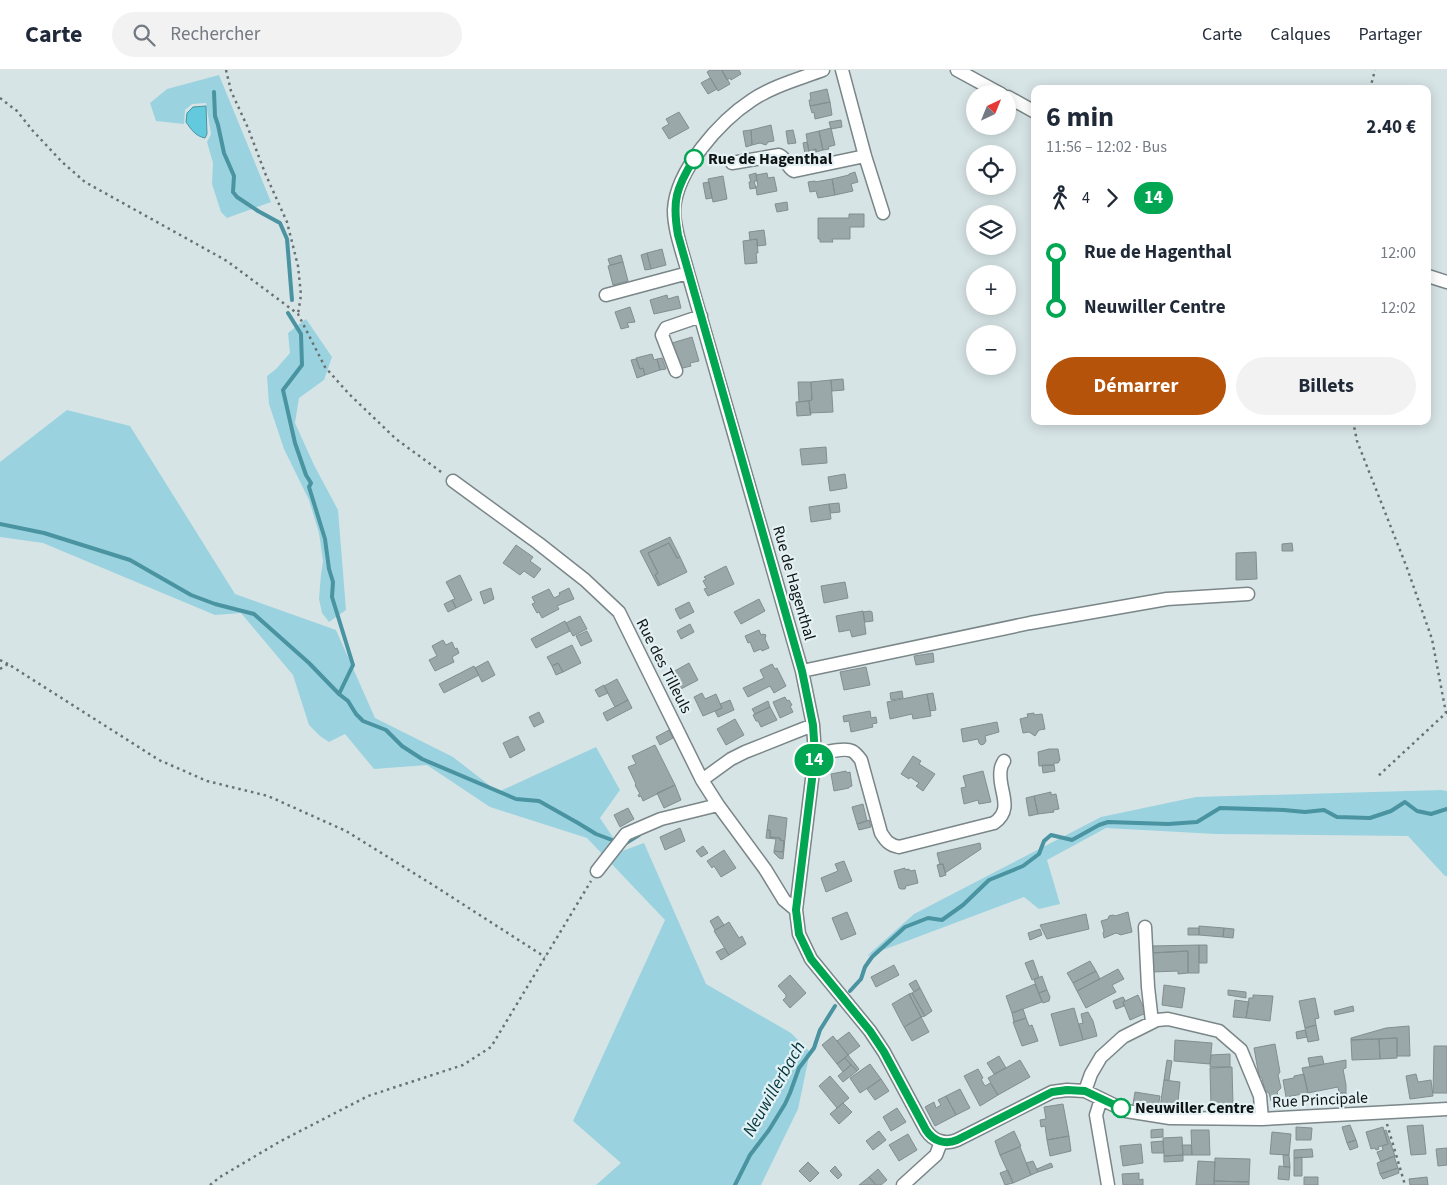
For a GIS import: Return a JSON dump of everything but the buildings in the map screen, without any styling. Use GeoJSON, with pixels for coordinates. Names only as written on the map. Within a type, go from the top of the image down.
{"type":"FeatureCollection","features":[{"type":"Feature","properties":{"kind":"street","name":"Rue de Hagenthal"},"geometry":{"type":"LineString","coordinates":[[823,70],[788,83],[752,100],[728,120],[707,142],[686,172],[679,187],[674,211],[688,273],[802,671],[813,725],[815,755],[796,910],[799,934],[811,959],[870,1031],[884,1052],[926,1130],[932,1137],[941,1142]]}},
{"type":"Feature","properties":{"kind":"street"},"geometry":{"type":"LineString","coordinates":[[842,70],[865,156],[883,213]]}},
{"type":"Feature","properties":{"kind":"street"},"geometry":{"type":"LineString","coordinates":[[957,70],[984,85]]}},
{"type":"Feature","properties":{"kind":"street"},"geometry":{"type":"LineString","coordinates":[[1016,101],[1031,110]]}},
{"type":"Feature","properties":{"kind":"street"},"geometry":{"type":"LineString","coordinates":[[732,163],[779,155],[785,159],[790,169],[794,170],[865,156]]}},
{"type":"Feature","properties":{"kind":"street"},"geometry":{"type":"LineString","coordinates":[[606,295],[688,273]]}},
{"type":"Feature","properties":{"kind":"street"},"geometry":{"type":"LineString","coordinates":[[1431,277],[1447,282]]}},
{"type":"Feature","properties":{"kind":"street"},"geometry":{"type":"LineString","coordinates":[[676,372],[662,335],[663,331],[666,328],[701,316]]}},
{"type":"Feature","properties":{"kind":"street","name":"Rue des Tilleuls"},"geometry":{"type":"LineString","coordinates":[[453,481],[586,580],[619,612],[702,780],[718,805],[765,868],[784,900],[796,910]]}},
{"type":"Feature","properties":{"kind":"street"},"geometry":{"type":"LineString","coordinates":[[802,671],[1030,623],[1167,599],[1248,594]]}},
{"type":"Feature","properties":{"kind":"street"},"geometry":{"type":"LineString","coordinates":[[702,780],[731,759],[813,725]]}},
{"type":"Feature","properties":{"kind":"street"},"geometry":{"type":"LineString","coordinates":[[815,755],[845,750],[856,753],[861,760],[882,833],[887,842],[892,846],[899,847],[994,823],[1000,819],[1004,811],[1000,768],[1004,761]]}},
{"type":"Feature","properties":{"kind":"street"},"geometry":{"type":"LineString","coordinates":[[597,871],[626,834],[661,819],[718,805]]}},
{"type":"Feature","properties":{"kind":"street"},"geometry":{"type":"LineString","coordinates":[[1145,927],[1152,1022]]}},
{"type":"Feature","properties":{"kind":"street"},"geometry":{"type":"LineString","coordinates":[[1085,1091],[1101,1057],[1123,1037],[1152,1022],[1168,1019],[1219,1031],[1241,1050],[1260,1096],[1262,1119]]}},
{"type":"Feature","properties":{"kind":"street","name":"Rue Principale"},"geometry":{"type":"LineString","coordinates":[[941,1142],[957,1140],[1052,1092],[1067,1090],[1085,1091],[1126,1111],[1170,1118],[1262,1119],[1447,1109]]}},
{"type":"Feature","properties":{"kind":"street"},"geometry":{"type":"LineString","coordinates":[[1101,1099],[1096,1115],[1108,1185]]}},
{"type":"Feature","properties":{"kind":"street"},"geometry":{"type":"LineString","coordinates":[[903,1185],[936,1155],[941,1142]]}},
{"type":"Feature","properties":{"kind":"path"},"geometry":{"type":"LineString","coordinates":[[226,70],[230,91],[288,222],[298,266],[301,295],[298,314]]}},
{"type":"Feature","properties":{"kind":"path"},"geometry":{"type":"LineString","coordinates":[[1371,85],[1375,70]]}},
{"type":"Feature","properties":{"kind":"path"},"geometry":{"type":"LineString","coordinates":[[0,98],[17,111],[33,132],[62,162],[86,182],[227,261],[298,314],[325,367],[349,394],[396,439],[453,481]]}},
{"type":"Feature","properties":{"kind":"path"},"geometry":{"type":"LineString","coordinates":[[1354,425],[1357,440],[1408,568],[1432,639],[1446,713],[1376,778]]}},
{"type":"Feature","properties":{"kind":"path"},"geometry":{"type":"LineString","coordinates":[[0,660],[159,760],[207,781],[268,796],[346,832],[545,957]]}},
{"type":"Feature","properties":{"kind":"path"},"geometry":{"type":"LineString","coordinates":[[0,669],[8,664]]}},
{"type":"Feature","properties":{"kind":"path"},"geometry":{"type":"LineString","coordinates":[[210,1185],[220,1177],[279,1142],[368,1096],[464,1066],[491,1047],[597,871]]}},
{"type":"Feature","properties":{"kind":"path"},"geometry":{"type":"LineString","coordinates":[[1384,1113],[1405,1185]]}},
{"type":"Feature","properties":{"kind":"shaded area"},"geometry":{"type":"Polygon","coordinates":[[[219,75],[271,202],[227,218],[221,212],[212,184],[213,163],[207,142],[211,134],[206,103],[192,104],[185,110],[184,124],[156,121],[150,103],[167,89],[219,75]]]}},
{"type":"Feature","properties":{"kind":"shaded area"},"geometry":{"type":"Polygon","coordinates":[[[206,106],[207,134],[205,138],[196,134],[186,122],[187,113],[193,107],[206,106]]]}},
{"type":"Feature","properties":{"kind":"shaded area"},"geometry":{"type":"Polygon","coordinates":[[[306,319],[332,357],[324,380],[299,398],[295,423],[314,465],[338,510],[346,610],[329,622],[322,613],[319,599],[323,561],[319,533],[309,500],[284,449],[269,404],[267,376],[290,353],[288,333],[306,319]]]}},
{"type":"Feature","properties":{"kind":"shaded area"},"geometry":{"type":"Polygon","coordinates":[[[67,410],[130,426],[235,594],[336,630],[375,718],[453,757],[498,792],[596,747],[620,790],[600,818],[622,851],[644,843],[706,984],[791,1033],[810,1052],[798,1109],[761,1185],[596,1185],[621,1163],[573,1121],[665,920],[587,838],[490,807],[427,765],[374,769],[345,734],[329,742],[309,725],[293,675],[241,613],[215,615],[43,543],[0,537],[0,462],[67,410]]]}},
{"type":"Feature","properties":{"kind":"shaded area"},"geometry":{"type":"Polygon","coordinates":[[[1447,791],[1447,876],[1408,836],[1216,834],[1106,828],[1047,860],[1060,904],[1039,909],[1024,897],[867,956],[914,914],[1101,817],[1196,797],[1447,791]]]}},
{"type":"Feature","properties":{"kind":"waterway"},"geometry":{"type":"LineString","coordinates":[[214,92],[215,116],[224,153],[234,176],[233,192],[237,197],[258,211],[280,223],[287,239],[292,300]]}},
{"type":"Feature","properties":{"kind":"waterway"},"geometry":{"type":"LineString","coordinates":[[288,313],[301,334],[302,365],[283,390],[295,443],[306,475],[311,483],[309,487],[325,539],[329,569],[333,582],[332,597],[353,665],[339,694],[348,701],[363,721],[386,730],[402,746],[422,759],[516,799],[539,801],[596,834],[612,840]]}},
{"type":"Feature","properties":{"kind":"waterway"},"geometry":{"type":"LineString","coordinates":[[0,524],[44,533],[130,560],[191,595],[215,604],[254,614],[309,663],[339,694]]}},
{"type":"Feature","properties":{"kind":"waterway","name":"Neuwillerbach"},"geometry":{"type":"LineString","coordinates":[[850,991],[861,979],[865,967],[872,957],[905,927],[928,918],[942,920],[963,905],[989,880],[1023,866],[1039,854],[1044,841],[1051,835],[1072,840],[1108,822],[1168,824],[1197,822],[1220,808],[1305,812],[1324,810],[1337,817],[1370,818],[1391,811],[1405,802],[1417,811],[1431,814],[1447,809]]}},
{"type":"Feature","properties":{"kind":"waterway"},"geometry":{"type":"LineString","coordinates":[[626,843],[639,835]]}},
{"type":"Feature","properties":{"kind":"waterway","name":"Neuwillerbach"},"geometry":{"type":"LineString","coordinates":[[735,1185],[750,1155],[769,1130],[785,1104],[799,1068],[814,1048],[820,1030],[835,1006]]}},
{"type":"Feature","properties":{"kind":"bus line","name":"14"},"geometry":{"type":"LineString","coordinates":[[694,159],[686,172],[676,197],[674,211],[678,235],[802,671],[813,725],[815,755],[796,910],[799,934],[811,959],[870,1031],[884,1052],[926,1130],[937,1140],[953,1142],[1052,1092],[1067,1090],[1085,1091],[1121,1108]]}},
{"type":"Feature","properties":{"kind":"place","name":"Rue de Hagenthal"},"geometry":{"type":"Point","coordinates":[694,159]}},
{"type":"Feature","properties":{"kind":"place","name":"Neuwiller Centre"},"geometry":{"type":"Point","coordinates":[1121,1108]}}]}
